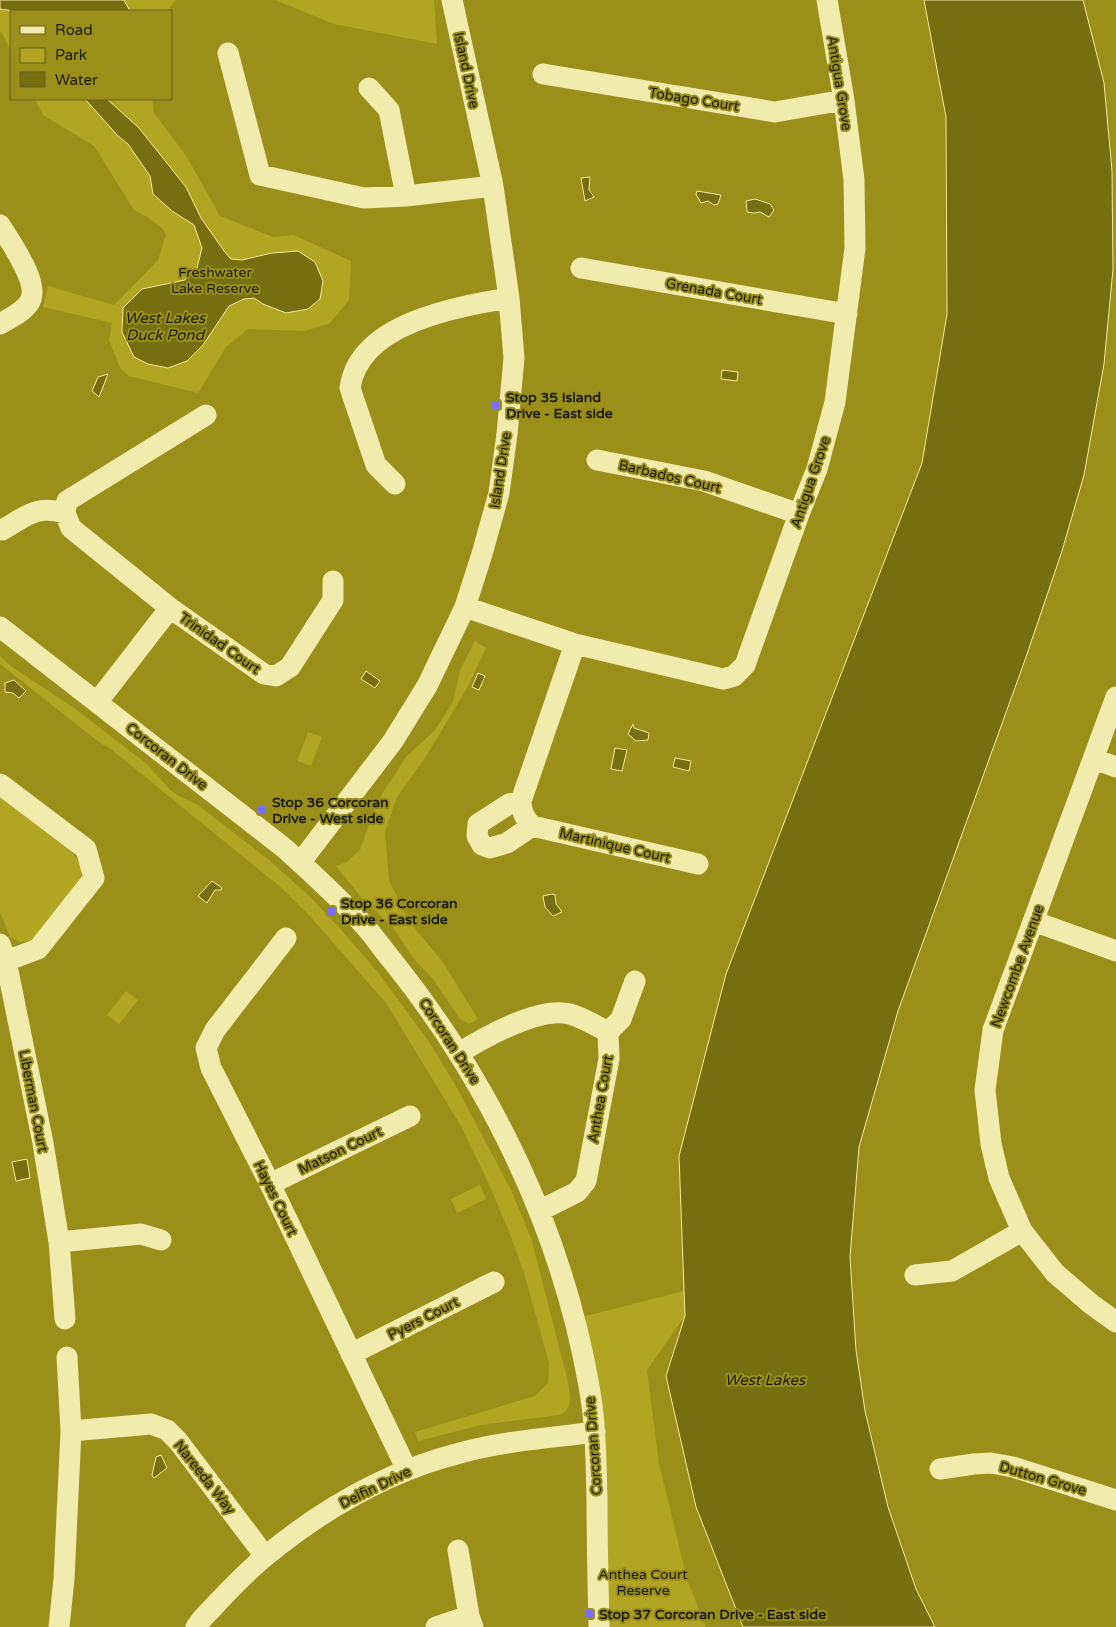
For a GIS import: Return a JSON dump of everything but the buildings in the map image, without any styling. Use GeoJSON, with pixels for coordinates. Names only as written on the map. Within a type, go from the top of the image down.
{"type":"FeatureCollection","features":[{"type":"Feature","properties":{"kind":"street","name":"Island Drive"},"geometry":{"type":"LineString","coordinates":[[300,863],[393,741],[427,686],[465,607],[499,493],[514,358],[509,298],[492,186],[452,0]]}},
{"type":"Feature","properties":{"kind":"street","name":"Antigua Grove"},"geometry":{"type":"LineString","coordinates":[[465,607],[575,644],[723,679],[734,676],[745,665],[817,469],[835,402],[855,248],[854,180],[844,100],[827,0]]}},
{"type":"Feature","properties":{"kind":"street"},"geometry":{"type":"LineString","coordinates":[[228,53],[260,175],[364,198],[406,196],[492,186]]}},
{"type":"Feature","properties":{"kind":"street","name":"Tobago Court"},"geometry":{"type":"LineString","coordinates":[[543,74],[774,112],[844,100]]}},
{"type":"Feature","properties":{"kind":"street"},"geometry":{"type":"LineString","coordinates":[[369,88],[389,110],[406,196]]}},
{"type":"Feature","properties":{"kind":"street"},"geometry":{"type":"LineString","coordinates":[[0,225],[29,275],[32,295],[30,302],[23,310],[0,324]]}},
{"type":"Feature","properties":{"kind":"street","name":"Grenada Court"},"geometry":{"type":"LineString","coordinates":[[581,268],[846,314]]}},
{"type":"Feature","properties":{"kind":"street"},"geometry":{"type":"LineString","coordinates":[[395,484],[376,465],[370,448],[350,388],[356,368],[370,349],[394,330],[465,305],[509,298]]}},
{"type":"Feature","properties":{"kind":"street"},"geometry":{"type":"LineString","coordinates":[[2,530],[38,510],[53,510],[65,513],[67,501],[206,415]]}},
{"type":"Feature","properties":{"kind":"street","name":"Barbados Court"},"geometry":{"type":"LineString","coordinates":[[597,460],[704,481],[799,514]]}},
{"type":"Feature","properties":{"kind":"street","name":"Trinidad Court"},"geometry":{"type":"LineString","coordinates":[[65,513],[71,528],[170,608],[264,674],[276,676],[290,667],[333,600],[334,581]]}},
{"type":"Feature","properties":{"kind":"street","name":"Trinidad Court"},"geometry":{"type":"LineString","coordinates":[[98,701],[170,608]]}},
{"type":"Feature","properties":{"kind":"street","name":"Corcoran Drive"},"geometry":{"type":"LineString","coordinates":[[0,626],[98,701],[275,841],[300,863],[365,926],[420,996],[459,1053],[491,1107],[520,1165],[558,1264],[574,1319],[589,1386],[595,1432],[599,1627]]}},
{"type":"Feature","properties":{"kind":"street"},"geometry":{"type":"LineString","coordinates":[[521,800],[509,804],[478,824],[477,836],[482,845],[490,848],[507,843],[532,826],[526,820],[521,810],[521,800],[575,644]]}},
{"type":"Feature","properties":{"kind":"street","name":"Newcombe Avenue"},"geometry":{"type":"LineString","coordinates":[[1116,696],[993,1030],[985,1090],[991,1144],[999,1178],[1022,1231],[1056,1273],[1091,1304],[1116,1322]]}},
{"type":"Feature","properties":{"kind":"street"},"geometry":{"type":"LineString","coordinates":[[1094,760],[1116,767]]}},
{"type":"Feature","properties":{"kind":"street","name":"Liberman Court"},"geometry":{"type":"LineString","coordinates":[[0,784],[86,849],[94,878],[38,949],[3,952],[43,1143],[59,1242],[65,1319]]}},
{"type":"Feature","properties":{"kind":"street","name":"Martinique Court"},"geometry":{"type":"LineString","coordinates":[[532,826],[698,864]]}},
{"type":"Feature","properties":{"kind":"street"},"geometry":{"type":"LineString","coordinates":[[1033,921],[1116,951]]}},
{"type":"Feature","properties":{"kind":"street","name":"Hayes Court"},"geometry":{"type":"LineString","coordinates":[[286,938],[215,1030],[206,1048],[211,1068],[270,1184],[407,1470]]}},
{"type":"Feature","properties":{"kind":"street"},"geometry":{"type":"LineString","coordinates":[[459,1053],[496,1032],[551,1012],[569,1014],[608,1032],[621,1019],[635,981]]}},
{"type":"Feature","properties":{"kind":"street","name":"Anthea Court"},"geometry":{"type":"LineString","coordinates":[[539,1211],[573,1195],[586,1181],[609,1059],[608,1032]]}},
{"type":"Feature","properties":{"kind":"street","name":"Matson Court"},"geometry":{"type":"LineString","coordinates":[[270,1184],[410,1116]]}},
{"type":"Feature","properties":{"kind":"street"},"geometry":{"type":"LineString","coordinates":[[915,1275],[952,1271],[1022,1231]]}},
{"type":"Feature","properties":{"kind":"street"},"geometry":{"type":"LineString","coordinates":[[59,1242],[141,1234],[161,1240]]}},
{"type":"Feature","properties":{"kind":"street","name":"Pyers Court"},"geometry":{"type":"LineString","coordinates":[[351,1354],[494,1282]]}},
{"type":"Feature","properties":{"kind":"street"},"geometry":{"type":"LineString","coordinates":[[59,1627],[64,1578],[71,1431],[67,1358]]}},
{"type":"Feature","properties":{"kind":"street","name":"Nareeda Way"},"geometry":{"type":"LineString","coordinates":[[71,1431],[151,1424],[167,1430],[178,1441],[265,1556]]}},
{"type":"Feature","properties":{"kind":"street","name":"Delfin Drive"},"geometry":{"type":"LineString","coordinates":[[196,1627],[265,1556],[315,1518],[407,1470],[460,1453],[503,1444],[595,1432]]}},
{"type":"Feature","properties":{"kind":"street","name":"Dutton Grove"},"geometry":{"type":"LineString","coordinates":[[940,1469],[982,1463],[1013,1467],[1116,1500]]}},
{"type":"Feature","properties":{"kind":"street"},"geometry":{"type":"LineString","coordinates":[[436,1627],[471,1621],[458,1550]]}},
{"type":"Feature","properties":{"kind":"green space"},"geometry":{"type":"Polygon","coordinates":[[[0,0],[175,0],[169,10],[10,10],[10,49],[0,32],[0,0]]]}},
{"type":"Feature","properties":{"kind":"green space"},"geometry":{"type":"Polygon","coordinates":[[[275,0],[434,0],[437,44],[334,24],[275,0]]]}},
{"type":"Feature","properties":{"kind":"green space","name":"Freshwater Lake Reserve"},"geometry":{"type":"Polygon","coordinates":[[[36,100],[152,100],[154,113],[187,157],[220,216],[273,237],[294,235],[351,261],[349,300],[330,323],[305,331],[248,329],[226,347],[198,393],[129,376],[120,368],[109,340],[112,323],[43,307],[48,286],[114,305],[158,260],[166,234],[162,228],[134,210],[94,146],[43,115],[36,100]]]}},
{"type":"Feature","properties":{"kind":"green space"},"geometry":{"type":"Polygon","coordinates":[[[475,641],[486,648],[467,688],[427,755],[397,797],[385,832],[389,880],[408,920],[442,961],[478,1019],[469,1024],[460,1019],[433,979],[414,959],[392,926],[364,901],[336,866],[347,862],[360,850],[377,802],[406,757],[435,730],[453,702],[460,670],[475,641]]]}},
{"type":"Feature","properties":{"kind":"green space"},"geometry":{"type":"Polygon","coordinates":[[[0,656],[12,667],[74,708],[147,764],[169,789],[198,805],[269,860],[309,896],[377,971],[427,1039],[455,1084],[511,1190],[531,1238],[567,1377],[570,1404],[564,1412],[559,1415],[481,1425],[418,1441],[415,1432],[535,1396],[548,1383],[549,1363],[524,1273],[488,1182],[461,1126],[386,1003],[309,915],[284,890],[112,750],[100,743],[0,664],[0,656]]]}},
{"type":"Feature","properties":{"kind":"green space"},"geometry":{"type":"Polygon","coordinates":[[[308,732],[322,737],[311,766],[297,761],[308,732]]]}},
{"type":"Feature","properties":{"kind":"green space"},"geometry":{"type":"Polygon","coordinates":[[[0,797],[7,798],[49,831],[71,851],[82,867],[80,878],[37,936],[30,941],[19,942],[10,937],[0,911],[0,797]]]}},
{"type":"Feature","properties":{"kind":"green space"},"geometry":{"type":"Polygon","coordinates":[[[126,991],[138,1000],[119,1024],[107,1015],[126,991]]]}},
{"type":"Feature","properties":{"kind":"green space"},"geometry":{"type":"Polygon","coordinates":[[[480,1185],[486,1199],[457,1213],[451,1199],[480,1185]]]}},
{"type":"Feature","properties":{"kind":"green space","name":"Anthea Court Reserve"},"geometry":{"type":"Polygon","coordinates":[[[684,1291],[685,1316],[647,1370],[659,1464],[688,1582],[706,1627],[599,1627],[595,1432],[574,1319],[684,1291]]]}},
{"type":"Feature","properties":{"kind":"water"},"geometry":{"type":"Polygon","coordinates":[[[0,0],[124,0],[129,10],[10,10],[0,9],[0,0]]]}},
{"type":"Feature","properties":{"kind":"water","name":"West Lakes"},"geometry":{"type":"Polygon","coordinates":[[[924,0],[1083,0],[1104,83],[1112,171],[1113,269],[1104,364],[1084,475],[1062,551],[1025,660],[898,1011],[859,1147],[850,1257],[856,1350],[865,1411],[888,1507],[916,1589],[935,1627],[743,1627],[696,1507],[666,1376],[685,1316],[679,1156],[726,974],[922,463],[947,314],[946,117],[924,0]]]}},
{"type":"Feature","properties":{"kind":"water","name":"West Lakes Duck Pond"},"geometry":{"type":"Polygon","coordinates":[[[86,100],[108,100],[139,128],[186,187],[201,218],[231,259],[242,260],[272,253],[298,251],[315,262],[323,281],[320,299],[308,309],[286,313],[263,304],[254,298],[244,299],[229,306],[203,345],[187,361],[168,368],[148,364],[134,357],[122,332],[123,308],[142,289],[185,280],[197,268],[202,248],[194,225],[172,211],[153,194],[150,176],[128,144],[118,136],[86,100]]]}},
{"type":"Feature","properties":{"kind":"water"},"geometry":{"type":"Polygon","coordinates":[[[590,177],[589,190],[594,197],[585,201],[581,178],[590,177]]]}},
{"type":"Feature","properties":{"kind":"water"},"geometry":{"type":"Polygon","coordinates":[[[697,191],[721,195],[718,204],[714,205],[708,201],[701,203],[696,194],[697,191]]]}},
{"type":"Feature","properties":{"kind":"water"},"geometry":{"type":"Polygon","coordinates":[[[755,199],[770,204],[774,210],[769,217],[760,212],[747,212],[746,201],[755,199]]]}},
{"type":"Feature","properties":{"kind":"water"},"geometry":{"type":"Polygon","coordinates":[[[722,370],[738,372],[737,381],[721,379],[722,370]]]}},
{"type":"Feature","properties":{"kind":"water"},"geometry":{"type":"Polygon","coordinates":[[[108,374],[99,397],[92,391],[98,377],[108,374]]]}},
{"type":"Feature","properties":{"kind":"water"},"geometry":{"type":"Polygon","coordinates":[[[366,671],[380,681],[375,688],[361,679],[366,671]]]}},
{"type":"Feature","properties":{"kind":"water"},"geometry":{"type":"Polygon","coordinates":[[[478,673],[485,676],[479,690],[472,687],[478,673]]]}},
{"type":"Feature","properties":{"kind":"water"},"geometry":{"type":"Polygon","coordinates":[[[14,680],[26,691],[19,698],[13,693],[5,692],[5,683],[14,680]]]}},
{"type":"Feature","properties":{"kind":"water"},"geometry":{"type":"Polygon","coordinates":[[[633,724],[634,728],[649,733],[648,740],[636,741],[628,734],[633,724]]]}},
{"type":"Feature","properties":{"kind":"water"},"geometry":{"type":"Polygon","coordinates":[[[615,748],[627,750],[622,771],[611,769],[615,748]]]}},
{"type":"Feature","properties":{"kind":"water"},"geometry":{"type":"Polygon","coordinates":[[[675,758],[691,761],[689,771],[673,767],[675,758]]]}},
{"type":"Feature","properties":{"kind":"water"},"geometry":{"type":"Polygon","coordinates":[[[212,881],[222,888],[221,890],[215,890],[207,903],[198,896],[212,881]]]}},
{"type":"Feature","properties":{"kind":"water"},"geometry":{"type":"Polygon","coordinates":[[[555,895],[556,904],[562,912],[553,916],[545,907],[543,896],[555,895]]]}},
{"type":"Feature","properties":{"kind":"water"},"geometry":{"type":"Polygon","coordinates":[[[27,1159],[30,1178],[16,1181],[12,1162],[27,1159]]]}},
{"type":"Feature","properties":{"kind":"water"},"geometry":{"type":"Polygon","coordinates":[[[161,1455],[167,1468],[154,1478],[152,1475],[156,1457],[161,1455]]]}},
{"type":"Feature","properties":{"kind":"place","name":"Stop 35 Island Drive - East side"},"geometry":{"type":"Point","coordinates":[496,405]}},
{"type":"Feature","properties":{"kind":"place","name":"Stop 36 Corcoran Drive - West side"},"geometry":{"type":"Point","coordinates":[262,810]}},
{"type":"Feature","properties":{"kind":"place","name":"Stop 36 Corcoran Drive - East side"},"geometry":{"type":"Point","coordinates":[331,911]}},
{"type":"Feature","properties":{"kind":"place","name":"Stop 37 Corcoran Drive - East side"},"geometry":{"type":"Point","coordinates":[589,1614]}}]}
